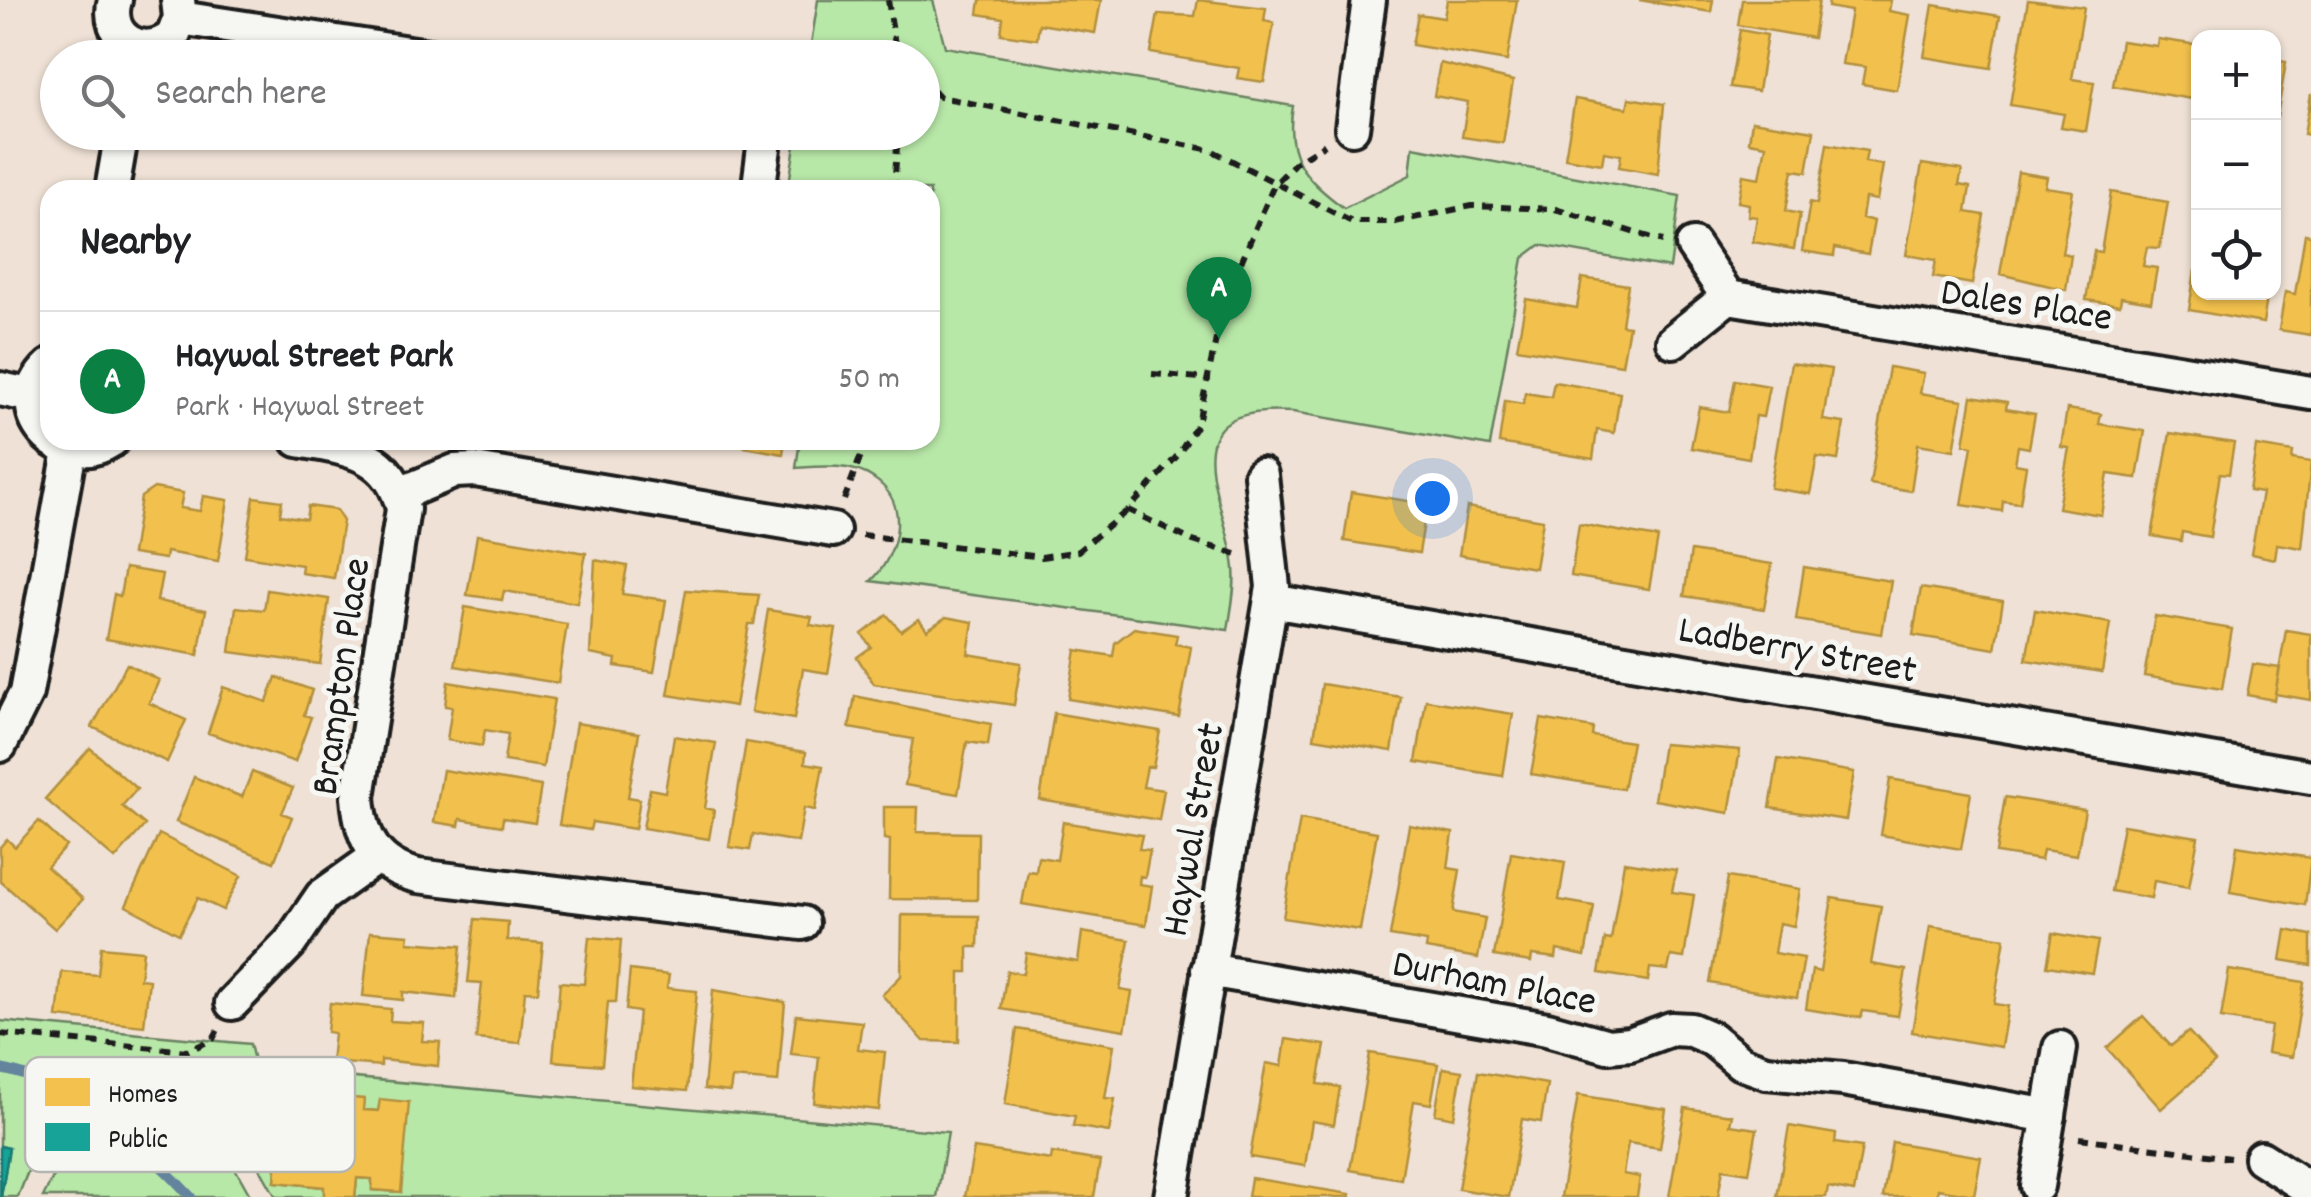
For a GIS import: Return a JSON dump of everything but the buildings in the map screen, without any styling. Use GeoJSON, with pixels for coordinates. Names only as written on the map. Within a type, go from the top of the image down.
{"type":"FeatureCollection","features":[{"type":"Feature","properties":{"kind":"street"},"geometry":{"type":"LineString","coordinates":[[1352,128],[1369,0]]}},
{"type":"Feature","properties":{"kind":"street"},"geometry":{"type":"LineString","coordinates":[[108,1],[113,24],[126,40]]}},
{"type":"Feature","properties":{"kind":"street"},"geometry":{"type":"LineString","coordinates":[[166,40],[179,9],[345,40]]}},
{"type":"Feature","properties":{"kind":"street"},"geometry":{"type":"LineString","coordinates":[[114,180],[119,150]]}},
{"type":"Feature","properties":{"kind":"street"},"geometry":{"type":"LineString","coordinates":[[760,178],[764,150]]}},
{"type":"Feature","properties":{"kind":"street"},"geometry":{"type":"LineString","coordinates":[[1673,341],[1728,296],[1693,245]]}},
{"type":"Feature","properties":{"kind":"street","name":"Dales Place"},"geometry":{"type":"LineString","coordinates":[[1728,296],[2311,394]]}},
{"type":"Feature","properties":{"kind":"street"},"geometry":{"type":"LineString","coordinates":[[40,384],[33,396],[40,427]]}},
{"type":"Feature","properties":{"kind":"street"},"geometry":{"type":"LineString","coordinates":[[0,389],[33,396]]}},
{"type":"Feature","properties":{"kind":"street"},"geometry":{"type":"LineString","coordinates":[[0,745],[26,693],[70,450],[90,450]]}},
{"type":"Feature","properties":{"kind":"street"},"geometry":{"type":"LineString","coordinates":[[339,450],[372,458],[385,468],[400,494],[455,472],[475,470],[833,530]]}},
{"type":"Feature","properties":{"kind":"street","name":"Haywal Street"},"geometry":{"type":"LineString","coordinates":[[1171,1197],[1271,602],[1272,556],[1261,475]]}},
{"type":"Feature","properties":{"kind":"street","name":"Brampton Place"},"geometry":{"type":"LineString","coordinates":[[378,856],[362,827],[358,798],[401,542],[400,494]]}},
{"type":"Feature","properties":{"kind":"street","name":"Ladberry Street"},"geometry":{"type":"LineString","coordinates":[[1271,602],[2311,777]]}},
{"type":"Feature","properties":{"kind":"street"},"geometry":{"type":"LineString","coordinates":[[232,1004],[283,952],[322,896],[378,856],[400,872],[418,876],[802,924]]}},
{"type":"Feature","properties":{"kind":"street","name":"Durham Place"},"geometry":{"type":"LineString","coordinates":[[1208,970],[1548,1029],[1608,1046],[1630,1044],[1671,1029],[1692,1030],[1712,1039],[1741,1064],[1766,1072],[1843,1080],[2048,1124]]}},
{"type":"Feature","properties":{"kind":"street"},"geometry":{"type":"LineString","coordinates":[[2037,1186],[2060,1048]]}},
{"type":"Feature","properties":{"kind":"street"},"geometry":{"type":"LineString","coordinates":[[2261,1158],[2311,1190]]}},
{"type":"Feature","properties":{"kind":"path"},"geometry":{"type":"LineString","coordinates":[[888,0],[894,40]]}},
{"type":"Feature","properties":{"kind":"path"},"geometry":{"type":"LineString","coordinates":[[940,97],[1210,150],[1352,222],[1395,222],[1472,206],[1555,210],[1638,231],[1678,248],[1693,245]]}},
{"type":"Feature","properties":{"kind":"path"},"geometry":{"type":"LineString","coordinates":[[862,450],[833,530],[1042,557],[1078,551],[1128,510],[1178,455],[1198,423],[1224,302],[1274,185],[1296,162],[1352,128]]}},
{"type":"Feature","properties":{"kind":"path"},"geometry":{"type":"LineString","coordinates":[[895,180],[897,150]]}},
{"type":"Feature","properties":{"kind":"path"},"geometry":{"type":"LineString","coordinates":[[1152,374],[1210,379]]}},
{"type":"Feature","properties":{"kind":"path"},"geometry":{"type":"LineString","coordinates":[[1128,510],[1218,550],[1272,556]]}},
{"type":"Feature","properties":{"kind":"path"},"geometry":{"type":"LineString","coordinates":[[0,1034],[188,1051],[212,1039],[232,1004]]}},
{"type":"Feature","properties":{"kind":"path"},"geometry":{"type":"LineString","coordinates":[[2048,1124],[2211,1159],[2261,1158]]}},
{"type":"Feature","properties":{"kind":"green space"},"geometry":{"type":"Polygon","coordinates":[[[818,0],[933,0],[945,47],[1293,106],[1292,139],[1300,165],[1318,187],[1344,208],[1410,175],[1413,147],[1680,196],[1670,268],[1540,245],[1523,258],[1490,446],[1293,412],[1252,413],[1227,423],[1214,439],[1211,461],[1234,568],[1228,630],[871,581],[894,544],[897,515],[893,501],[885,489],[864,473],[836,467],[796,468],[799,450],[940,450],[940,180],[790,180],[794,150],[940,150],[940,40],[812,40],[818,0]]]}},
{"type":"Feature","properties":{"kind":"green space"},"geometry":{"type":"Polygon","coordinates":[[[0,1021],[250,1044],[253,1057],[25,1057],[28,1172],[18,1197],[1,1197],[9,1148],[0,1146],[0,1021]]]}},
{"type":"Feature","properties":{"kind":"green space"},"geometry":{"type":"Polygon","coordinates":[[[355,1078],[948,1132],[937,1197],[355,1197],[357,1178],[372,1179],[372,1190],[401,1192],[378,1111],[355,1105],[355,1078]]]}},
{"type":"Feature","properties":{"kind":"green space"},"geometry":{"type":"Polygon","coordinates":[[[58,1172],[237,1172],[251,1197],[43,1197],[58,1172]]]}},
{"type":"Feature","properties":{"kind":"green space"},"geometry":{"type":"Polygon","coordinates":[[[262,1172],[276,1172],[275,1182],[324,1187],[324,1197],[276,1197],[262,1172]]]}},
{"type":"Feature","properties":{"kind":"waterway"},"geometry":{"type":"LineString","coordinates":[[0,1069],[25,1076]]}},
{"type":"Feature","properties":{"kind":"waterway"},"geometry":{"type":"LineString","coordinates":[[166,1172],[191,1197]]}},
{"type":"Feature","properties":{"kind":"place","name":"Haywal Street Park"},"geometry":{"type":"Point","coordinates":[1219,339]}}]}
